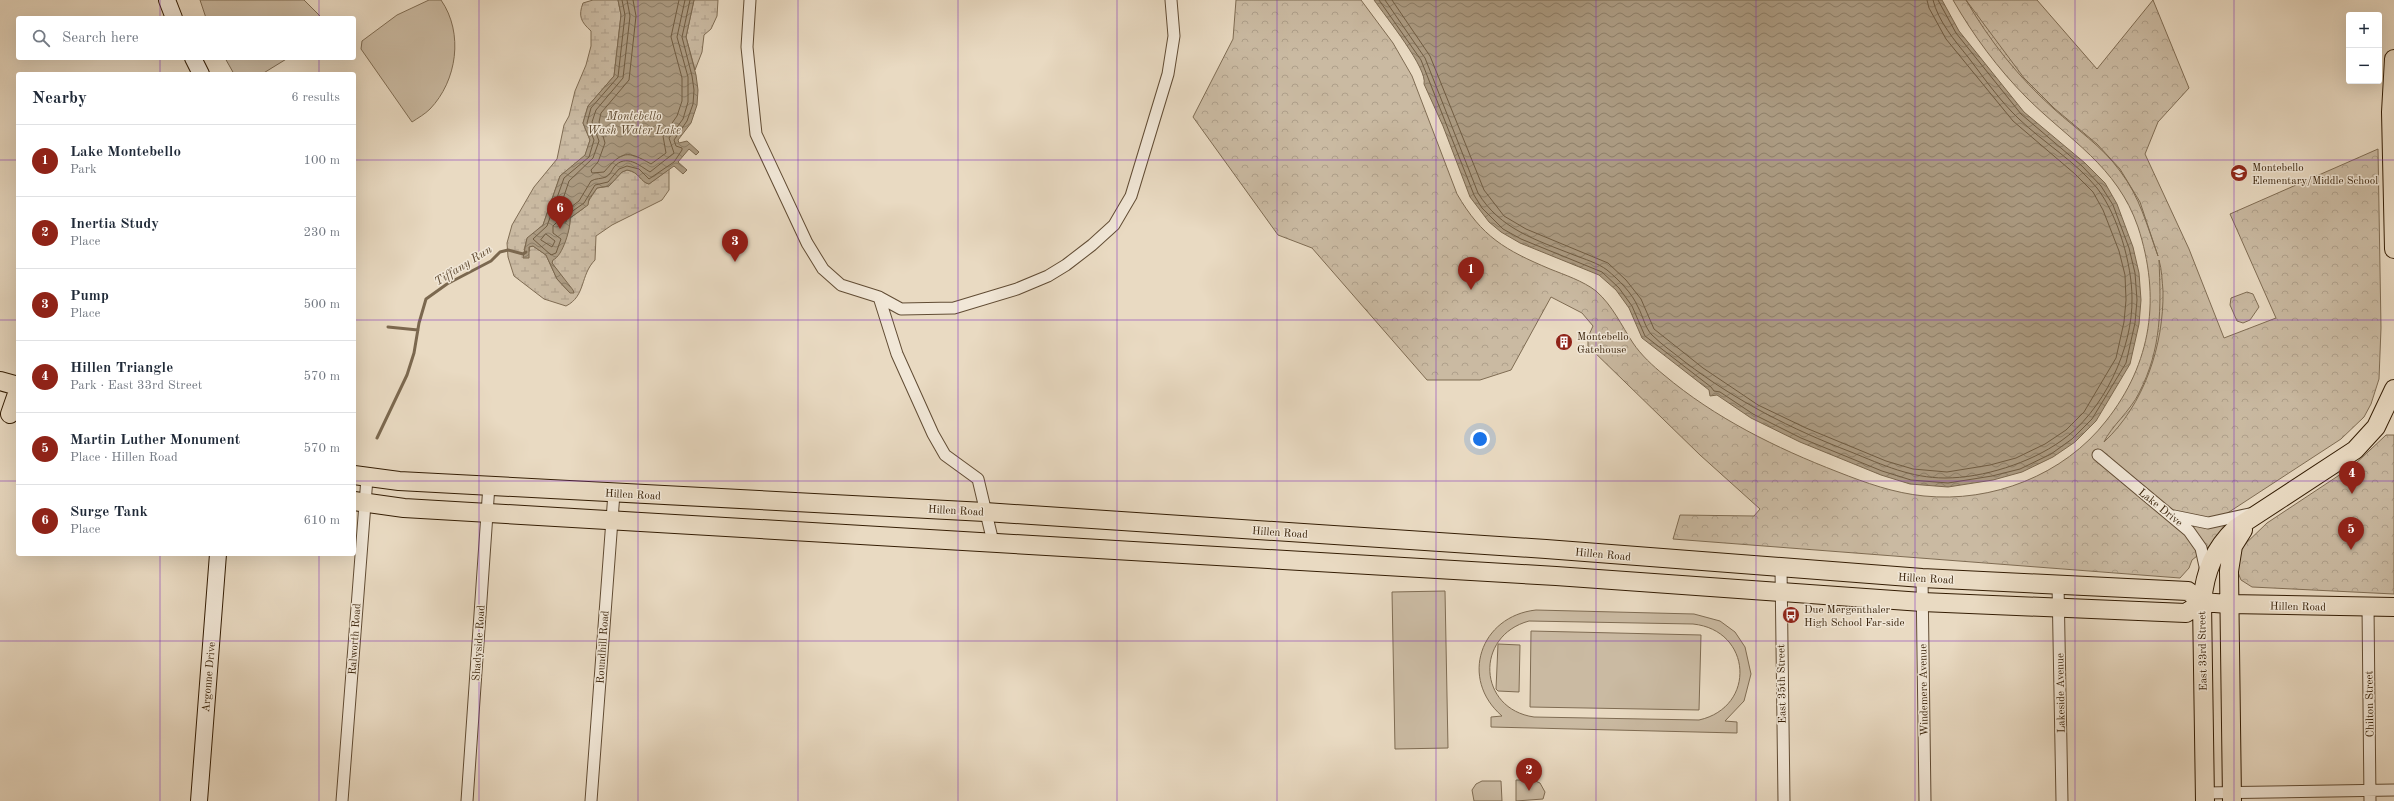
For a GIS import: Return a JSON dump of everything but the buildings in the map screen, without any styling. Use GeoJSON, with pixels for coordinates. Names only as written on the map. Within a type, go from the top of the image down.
{"type":"FeatureCollection","features":[{"type":"Feature","properties":{"kind":"main road"},"geometry":{"type":"LineString","coordinates":[[167,0],[173,16]]}},
{"type":"Feature","properties":{"kind":"main road"},"geometry":{"type":"LineString","coordinates":[[2394,59],[2390,112],[2394,249]]}},
{"type":"Feature","properties":{"kind":"main road"},"geometry":{"type":"LineString","coordinates":[[195,60],[200,72]]}},
{"type":"Feature","properties":{"kind":"main road"},"geometry":{"type":"LineString","coordinates":[[0,381],[16,385]]}},
{"type":"Feature","properties":{"kind":"main road","name":"East 33rd Street"},"geometry":{"type":"LineString","coordinates":[[2204,797],[2202,602],[2207,572],[2226,538],[2258,514],[2355,450],[2376,427],[2394,389]]}},
{"type":"Feature","properties":{"kind":"main road"},"geometry":{"type":"LineString","coordinates":[[9,414],[16,397]]}},
{"type":"Feature","properties":{"kind":"main road","name":"Hillen Road"},"geometry":{"type":"LineString","coordinates":[[361,476],[614,493],[985,512],[1407,539],[1922,578],[2188,591],[2202,602],[2228,604],[2304,607],[2394,607]]}},
{"type":"Feature","properties":{"kind":"main road"},"geometry":{"type":"LineString","coordinates":[[359,502],[487,513],[1556,576],[1780,594],[1922,602],[2186,613],[2202,602]]}},
{"type":"Feature","properties":{"kind":"main road","name":"East 33rd Street"},"geometry":{"type":"LineString","coordinates":[[2232,797],[2228,604],[2230,557],[2239,535],[2258,514]]}},
{"type":"Feature","properties":{"kind":"main road","name":"Argonne Drive"},"geometry":{"type":"LineString","coordinates":[[199,801],[218,556]]}},
{"type":"Feature","properties":{"kind":"street"},"geometry":{"type":"LineString","coordinates":[[750,0],[747,47],[755,127],[759,145],[807,242],[823,269],[844,287],[879,298],[901,309],[954,308],[993,297],[1048,276],[1066,265],[1092,245],[1114,225],[1131,196],[1168,74],[1174,36],[1171,0]]}},
{"type":"Feature","properties":{"kind":"street"},"geometry":{"type":"LineString","coordinates":[[879,298],[897,354],[933,434],[945,455],[978,479],[993,542]]}},
{"type":"Feature","properties":{"kind":"street","name":"Lake Drive"},"geometry":{"type":"LineString","coordinates":[[2098,455],[2189,531],[2197,541],[2207,572]]}},
{"type":"Feature","properties":{"kind":"street","name":"Ralworth Road"},"geometry":{"type":"LineString","coordinates":[[356,555],[361,476]]}},
{"type":"Feature","properties":{"kind":"street","name":"Shadyside Road"},"geometry":{"type":"LineString","coordinates":[[467,801],[489,485]]}},
{"type":"Feature","properties":{"kind":"street","name":"Roundhill Road"},"geometry":{"type":"LineString","coordinates":[[591,801],[614,493]]}},
{"type":"Feature","properties":{"kind":"street"},"geometry":{"type":"LineString","coordinates":[[2170,515],[2208,523],[2258,514]]}},
{"type":"Feature","properties":{"kind":"street","name":"Ralworth Road"},"geometry":{"type":"LineString","coordinates":[[342,801],[356,556]]}},
{"type":"Feature","properties":{"kind":"street","name":"East 35th Street"},"geometry":{"type":"LineString","coordinates":[[1781,568],[1780,594],[1784,801]]}},
{"type":"Feature","properties":{"kind":"street","name":"Windemere Avenue"},"geometry":{"type":"LineString","coordinates":[[1922,578],[1925,801]]}},
{"type":"Feature","properties":{"kind":"street","name":"Lakeside Avenue"},"geometry":{"type":"LineString","coordinates":[[2058,584],[2062,801]]}},
{"type":"Feature","properties":{"kind":"street","name":"Chilton Street"},"geometry":{"type":"LineString","coordinates":[[2368,606],[2370,796]]}},
{"type":"Feature","properties":{"kind":"street"},"geometry":{"type":"LineString","coordinates":[[2204,797],[2370,796],[2394,790]]}},
{"type":"Feature","properties":{"kind":"green space"},"geometry":{"type":"Polygon","coordinates":[[[200,0],[304,0],[320,16],[205,16],[200,0]]]}},
{"type":"Feature","properties":{"kind":"green space"},"geometry":{"type":"Polygon","coordinates":[[[429,0],[441,0],[448,13],[453,27],[455,42],[454,56],[446,85],[439,98],[428,111],[412,122],[361,49],[362,41],[397,15],[429,0]]]}},
{"type":"Feature","properties":{"kind":"green space"},"geometry":{"type":"Polygon","coordinates":[[[593,0],[618,0],[621,15],[614,76],[588,106],[583,123],[590,140],[585,156],[560,176],[543,225],[527,239],[524,250],[530,251],[529,247],[533,246],[546,255],[557,279],[570,293],[566,283],[552,263],[552,259],[556,257],[562,247],[567,234],[570,218],[584,208],[597,188],[609,186],[622,172],[627,170],[635,173],[649,184],[669,169],[669,190],[662,200],[612,225],[596,236],[595,260],[587,272],[577,297],[566,306],[544,299],[514,276],[508,257],[507,243],[512,225],[534,187],[557,159],[564,125],[569,116],[575,91],[586,65],[591,46],[591,31],[581,18],[581,8],[583,3],[593,0]]]}},
{"type":"Feature","properties":{"kind":"green space"},"geometry":{"type":"Polygon","coordinates":[[[694,0],[718,0],[717,16],[711,29],[704,35],[702,52],[695,70],[686,37],[694,0]]]}},
{"type":"Feature","properties":{"kind":"green space"},"geometry":{"type":"Polygon","coordinates":[[[1236,0],[1361,0],[1393,43],[1412,76],[1457,194],[1466,209],[1486,232],[1507,248],[1520,255],[1591,287],[1612,309],[1636,347],[1651,364],[1704,405],[1747,431],[1815,463],[1870,484],[1913,495],[1950,497],[1975,495],[2000,490],[2025,481],[2048,470],[2089,440],[2106,421],[2122,399],[2134,376],[2142,353],[2148,328],[2150,304],[2149,279],[2145,253],[2138,227],[2129,206],[2118,187],[2105,170],[2090,155],[2027,98],[2006,75],[1978,39],[1953,0],[2037,0],[2097,69],[2153,0],[2189,88],[2158,122],[2145,154],[2189,249],[2224,338],[2276,318],[2230,214],[2378,149],[2381,328],[2379,379],[2371,404],[2364,417],[2341,439],[2226,514],[2224,527],[2212,544],[2192,560],[2189,568],[2180,578],[1673,539],[1680,515],[1754,516],[1760,509],[1700,455],[1588,346],[1588,337],[1593,326],[1582,313],[1551,297],[1511,370],[1480,380],[1427,380],[1312,248],[1278,235],[1193,117],[1233,39],[1236,0]]]}},
{"type":"Feature","properties":{"kind":"green space"},"geometry":{"type":"Polygon","coordinates":[[[1966,0],[2024,78],[2054,108],[2097,144],[2120,169],[2140,202],[2158,256],[2138,201],[2120,171],[2097,146],[2054,109],[2029,85],[1995,44],[1966,0]]]}},
{"type":"Feature","properties":{"kind":"green space"},"geometry":{"type":"Polygon","coordinates":[[[226,60],[285,60],[265,72],[233,72],[226,60]]]}},
{"type":"Feature","properties":{"kind":"green space"},"geometry":{"type":"Polygon","coordinates":[[[2159,260],[2163,291],[2162,311],[2160,332],[2149,373],[2141,392],[2130,410],[2118,427],[2104,442],[2139,393],[2147,376],[2152,360],[2156,344],[2160,311],[2159,260]]]}},
{"type":"Feature","properties":{"kind":"green space"},"geometry":{"type":"Polygon","coordinates":[[[2247,292],[2253,294],[2259,307],[2250,320],[2243,323],[2237,321],[2230,305],[2231,298],[2247,292]]]}},
{"type":"Feature","properties":{"kind":"green space"},"geometry":{"type":"Polygon","coordinates":[[[2386,435],[2394,435],[2394,594],[2252,587],[2241,580],[2237,570],[2241,548],[2267,523],[2353,466],[2386,435]]]}},
{"type":"Feature","properties":{"kind":"green space"},"geometry":{"type":"Polygon","coordinates":[[[1445,591],[1448,748],[1395,749],[1392,592],[1445,591]]]}},
{"type":"Feature","properties":{"kind":"green space"},"geometry":{"type":"Polygon","coordinates":[[[1536,610],[1694,614],[1720,621],[1735,632],[1745,647],[1751,674],[1744,701],[1725,721],[1737,722],[1737,733],[1491,727],[1491,717],[1502,716],[1489,701],[1481,685],[1479,668],[1482,651],[1489,636],[1501,624],[1517,615],[1536,610]],[[1529,621],[1511,629],[1499,641],[1492,656],[1490,672],[1493,687],[1502,701],[1515,711],[1534,717],[1699,720],[1718,712],[1731,700],[1738,685],[1740,669],[1736,654],[1727,640],[1713,629],[1693,624],[1529,621]]]}},
{"type":"Feature","properties":{"kind":"green space"},"geometry":{"type":"Polygon","coordinates":[[[1531,631],[1701,635],[1699,710],[1530,707],[1531,631]]]}},
{"type":"Feature","properties":{"kind":"green space"},"geometry":{"type":"Polygon","coordinates":[[[1498,644],[1520,645],[1519,692],[1498,691],[1496,689],[1498,644]]]}},
{"type":"Feature","properties":{"kind":"green space"},"geometry":{"type":"Polygon","coordinates":[[[1516,780],[1533,780],[1540,783],[1545,792],[1543,799],[1516,801],[1516,780]]]}},
{"type":"Feature","properties":{"kind":"green space"},"geometry":{"type":"Polygon","coordinates":[[[1482,781],[1501,781],[1502,801],[1474,801],[1472,790],[1476,784],[1482,781]]]}},
{"type":"Feature","properties":{"kind":"water","name":"Montebello Wash Water Lake"},"geometry":{"type":"Polygon","coordinates":[[[618,0],[694,0],[686,37],[696,75],[698,90],[697,105],[691,123],[678,140],[679,143],[687,141],[699,152],[696,155],[689,149],[678,162],[687,170],[683,174],[674,166],[649,184],[635,173],[627,170],[622,172],[609,186],[597,188],[589,199],[588,205],[570,218],[566,241],[560,253],[552,263],[573,290],[574,293],[570,293],[557,279],[546,255],[533,246],[529,247],[529,258],[523,258],[527,238],[543,225],[560,176],[585,155],[590,140],[583,123],[588,106],[614,76],[621,15],[618,0]]]}},
{"type":"Feature","properties":{"kind":"water"},"geometry":{"type":"Polygon","coordinates":[[[1374,0],[1942,0],[1959,31],[2024,112],[2085,163],[2105,183],[2117,204],[2133,247],[2139,273],[2141,300],[2139,324],[2130,364],[2096,421],[2075,442],[2053,457],[2022,472],[1993,480],[1948,487],[1910,484],[1881,475],[1800,442],[1751,418],[1717,395],[1710,396],[1709,390],[1642,338],[1629,308],[1616,290],[1599,275],[1520,243],[1501,232],[1489,222],[1470,197],[1443,126],[1424,84],[1420,67],[1405,43],[1374,0]]]}},
{"type":"Feature","properties":{"kind":"waterway","name":"Tiffany Run"},"geometry":{"type":"LineString","coordinates":[[377,438],[407,375],[414,353],[419,323],[426,299],[447,284],[491,261],[500,252],[508,250],[523,254],[526,252]]}},
{"type":"Feature","properties":{"kind":"waterway"},"geometry":{"type":"LineString","coordinates":[[388,327],[418,330]]}},
{"type":"Feature","properties":{"kind":"place","name":"Montebello Elementary/Middle School"},"geometry":{"type":"Point","coordinates":[2239,173]}},
{"type":"Feature","properties":{"kind":"place","name":"Surge Tank"},"geometry":{"type":"Point","coordinates":[560,229]}},
{"type":"Feature","properties":{"kind":"place","name":"Pump"},"geometry":{"type":"Point","coordinates":[735,262]}},
{"type":"Feature","properties":{"kind":"place","name":"Lake Montebello"},"geometry":{"type":"Point","coordinates":[1471,290]}},
{"type":"Feature","properties":{"kind":"place","name":"Montebello Gatehouse"},"geometry":{"type":"Point","coordinates":[1564,342]}},
{"type":"Feature","properties":{"kind":"place","name":"Hillen Triangle"},"geometry":{"type":"Point","coordinates":[2352,494]}},
{"type":"Feature","properties":{"kind":"place","name":"Martin Luther Monument"},"geometry":{"type":"Point","coordinates":[2351,550]}},
{"type":"Feature","properties":{"kind":"place","name":"Due Mergenthaler High School Far-side"},"geometry":{"type":"Point","coordinates":[1791,615]}},
{"type":"Feature","properties":{"kind":"place","name":"Inertia Study"},"geometry":{"type":"Point","coordinates":[1529,791]}}]}
